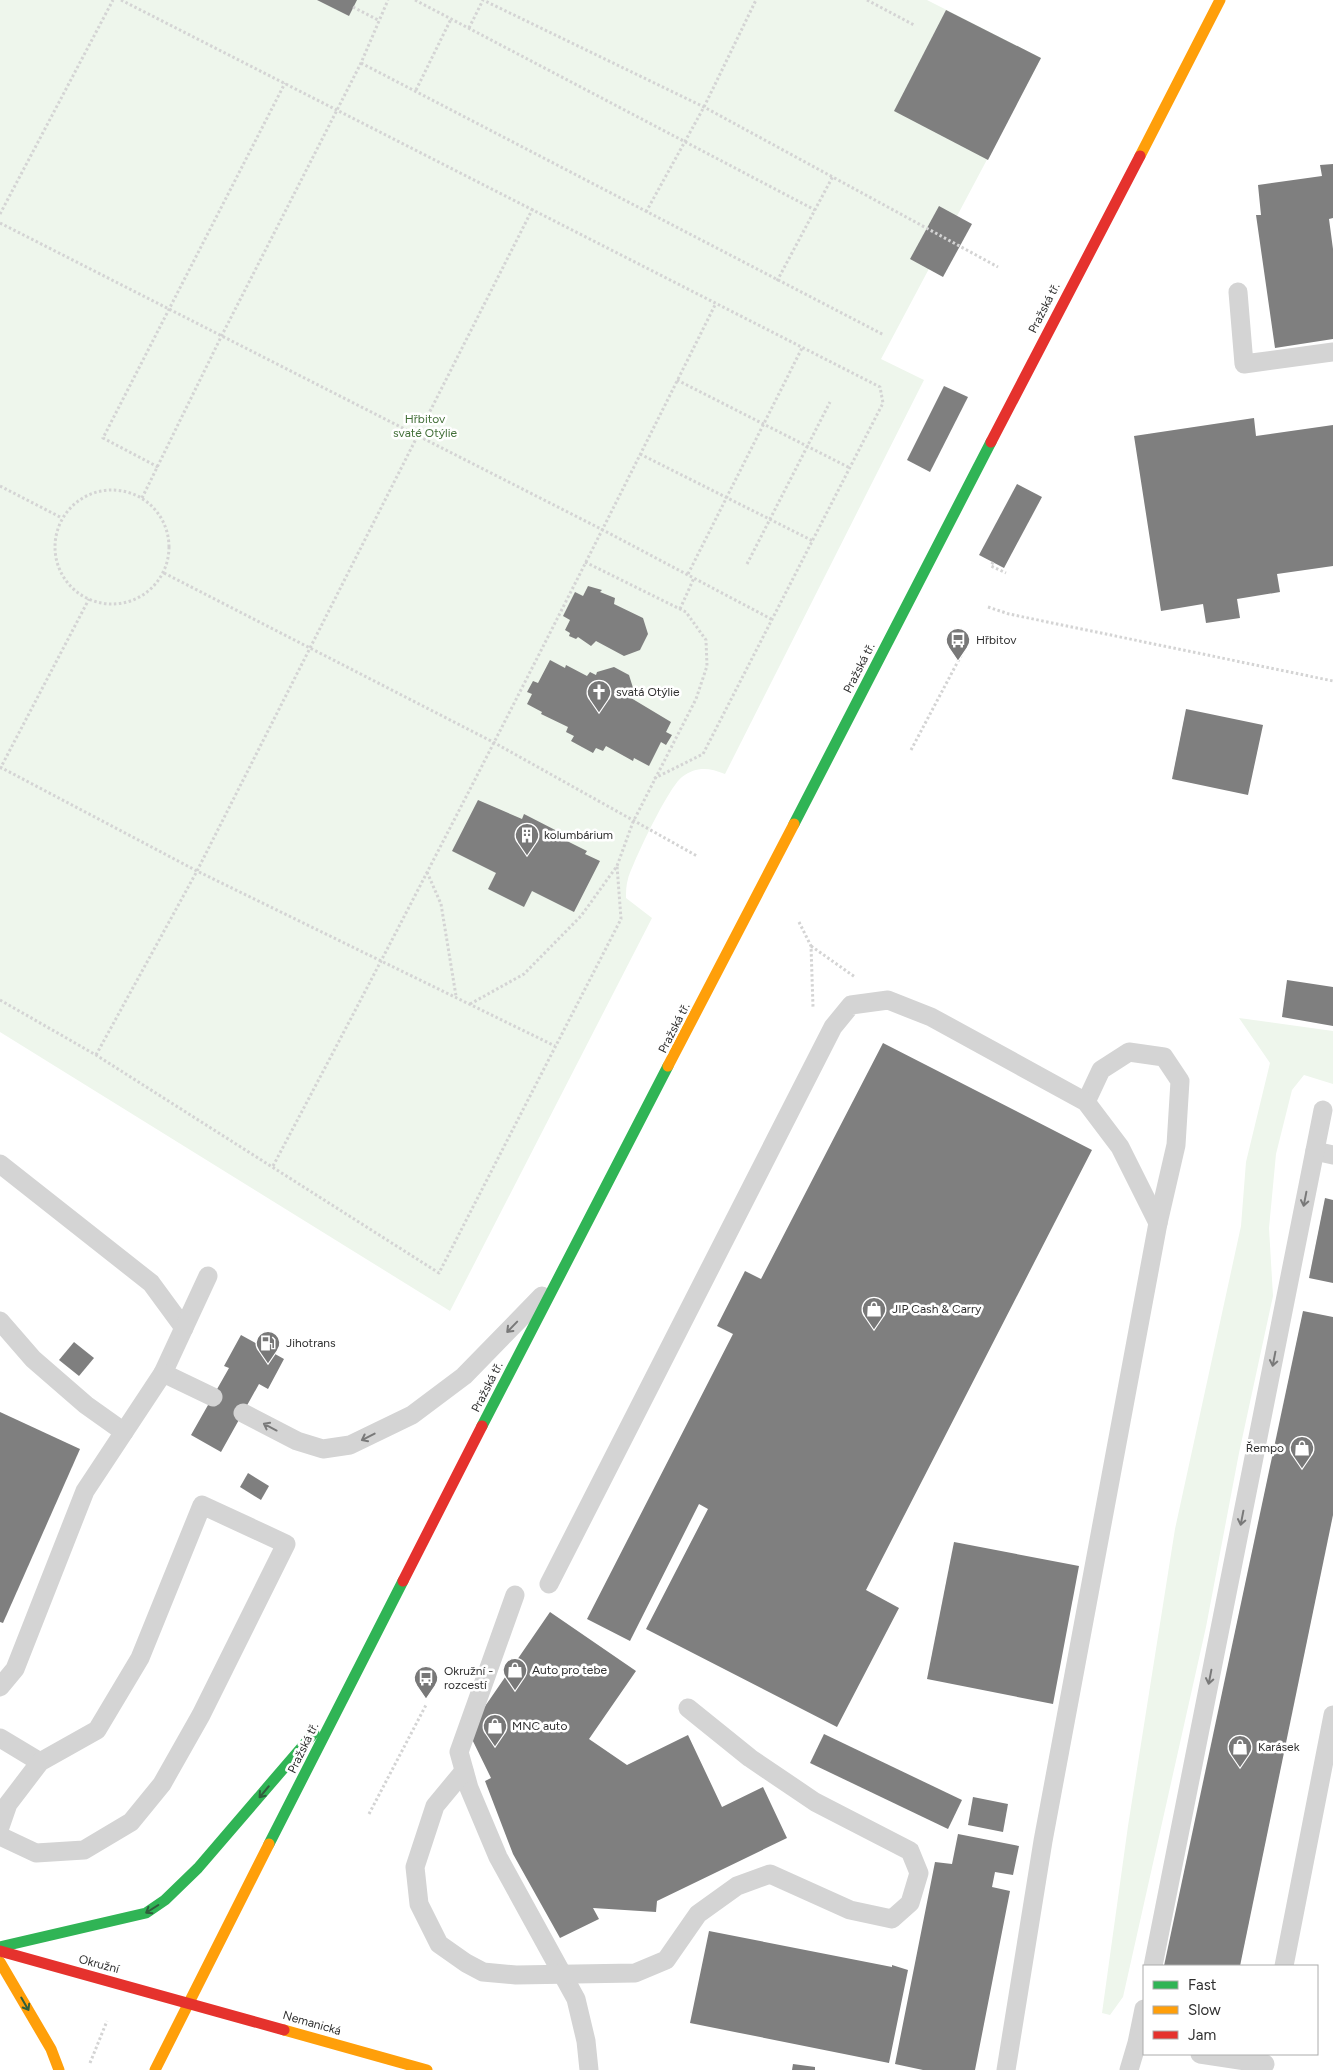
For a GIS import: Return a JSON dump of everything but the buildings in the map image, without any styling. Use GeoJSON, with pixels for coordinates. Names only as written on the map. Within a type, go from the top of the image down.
{"type":"FeatureCollection","features":[{"type":"Feature","properties":{"kind":"main road","name":"Pražská tř."},"geometry":{"type":"LineString","coordinates":[[156,2070],[341,1701],[1220,0]]}},
{"type":"Feature","properties":{"kind":"main road"},"geometry":{"type":"LineString","coordinates":[[0,1947],[146,1913],[165,1900],[198,1868],[341,1701]]}},
{"type":"Feature","properties":{"kind":"main road","name":"Okružní"},"geometry":{"type":"LineString","coordinates":[[0,1951],[191,2003]]}},
{"type":"Feature","properties":{"kind":"main road"},"geometry":{"type":"LineString","coordinates":[[0,1962],[51,2049],[59,2070]]}},
{"type":"Feature","properties":{"kind":"main road","name":"Nemanická"},"geometry":{"type":"LineString","coordinates":[[191,2003],[398,2066],[427,2070]]}},
{"type":"Feature","properties":{"kind":"lane"},"geometry":{"type":"LineString","coordinates":[[1238,292],[1244,364],[1333,352]]}},
{"type":"Feature","properties":{"kind":"lane"},"geometry":{"type":"LineString","coordinates":[[549,1584],[821,1050],[833,1027],[851,1005],[888,1000],[931,1017],[1086,1102],[1120,1147],[1158,1223]]}},
{"type":"Feature","properties":{"kind":"lane"},"geometry":{"type":"LineString","coordinates":[[1006,2070],[1045,1831],[1158,1223],[1176,1145],[1180,1081],[1164,1057],[1129,1052],[1101,1070],[1086,1102]]}},
{"type":"Feature","properties":{"kind":"lane"},"geometry":{"type":"LineString","coordinates":[[1153,1965],[1324,1153],[1323,1110]]}},
{"type":"Feature","properties":{"kind":"lane"},"geometry":{"type":"LineString","coordinates":[[0,1164],[152,1283],[184,1328]]}},
{"type":"Feature","properties":{"kind":"lane"},"geometry":{"type":"LineString","coordinates":[[0,1687],[15,1668],[86,1491],[163,1373],[208,1276]]}},
{"type":"Feature","properties":{"kind":"lane"},"geometry":{"type":"LineString","coordinates":[[244,1412],[297,1441],[314,1447],[323,1449],[350,1445],[412,1415],[464,1376],[558,1279]]}},
{"type":"Feature","properties":{"kind":"lane"},"geometry":{"type":"LineString","coordinates":[[0,1321],[33,1359],[86,1405],[124,1432]]}},
{"type":"Feature","properties":{"kind":"lane"},"geometry":{"type":"LineString","coordinates":[[163,1373],[212,1397]]}},
{"type":"Feature","properties":{"kind":"lane"},"geometry":{"type":"LineString","coordinates":[[0,1827],[8,1804],[40,1762],[97,1730],[140,1658],[202,1505],[286,1544],[201,1715],[162,1784],[131,1822],[84,1850],[36,1853],[0,1836]]}},
{"type":"Feature","properties":{"kind":"lane"},"geometry":{"type":"LineString","coordinates":[[515,1595],[459,1752],[464,1771],[498,1857],[560,1973],[576,1999],[586,2041],[589,2070]]}},
{"type":"Feature","properties":{"kind":"lane"},"geometry":{"type":"LineString","coordinates":[[464,1771],[435,1806],[415,1867],[419,1904],[440,1944],[466,1963],[484,1972],[516,1975],[635,1973],[666,1960],[698,1914],[737,1886],[770,1874],[850,1910],[892,1919],[910,1903],[919,1873],[910,1851],[815,1802],[750,1758],[688,1708]]}},
{"type":"Feature","properties":{"kind":"lane"},"geometry":{"type":"LineString","coordinates":[[1284,1965],[1333,1715]]}},
{"type":"Feature","properties":{"kind":"lane"},"geometry":{"type":"LineString","coordinates":[[0,1738],[40,1762]]}},
{"type":"Feature","properties":{"kind":"lane"},"geometry":{"type":"LineString","coordinates":[[1129,2070],[1141,2044],[1143,2021]]}},
{"type":"Feature","properties":{"kind":"lane"},"geometry":{"type":"LineString","coordinates":[[1207,2055],[1266,2063]]}},
{"type":"Feature","properties":{"kind":"path"},"geometry":{"type":"LineString","coordinates":[[0,214],[113,0]]}},
{"type":"Feature","properties":{"kind":"path"},"geometry":{"type":"LineString","coordinates":[[121,0],[533,208],[880,387],[883,403],[703,754],[653,779]]}},
{"type":"Feature","properties":{"kind":"path"},"geometry":{"type":"LineString","coordinates":[[142,498],[222,335],[361,63],[388,0]]}},
{"type":"Feature","properties":{"kind":"path"},"geometry":{"type":"LineString","coordinates":[[415,0],[815,210]]}},
{"type":"Feature","properties":{"kind":"path"},"geometry":{"type":"LineString","coordinates":[[469,28],[483,0],[704,107],[998,267]]}},
{"type":"Feature","properties":{"kind":"path"},"geometry":{"type":"LineString","coordinates":[[646,212],[704,107],[756,0]]}},
{"type":"Feature","properties":{"kind":"path"},"geometry":{"type":"LineString","coordinates":[[866,0],[914,26]]}},
{"type":"Feature","properties":{"kind":"path"},"geometry":{"type":"LineString","coordinates":[[353,7],[378,20]]}},
{"type":"Feature","properties":{"kind":"path"},"geometry":{"type":"LineString","coordinates":[[416,90],[451,19]]}},
{"type":"Feature","properties":{"kind":"path"},"geometry":{"type":"LineString","coordinates":[[361,63],[884,335]]}},
{"type":"Feature","properties":{"kind":"path"},"geometry":{"type":"LineString","coordinates":[[158,467],[103,438],[285,83]]}},
{"type":"Feature","properties":{"kind":"path"},"geometry":{"type":"LineString","coordinates":[[777,281],[833,176]]}},
{"type":"Feature","properties":{"kind":"path"},"geometry":{"type":"LineString","coordinates":[[96,1055],[197,871],[533,208]]}},
{"type":"Feature","properties":{"kind":"path"},"geometry":{"type":"LineString","coordinates":[[0,223],[603,530],[773,620]]}},
{"type":"Feature","properties":{"kind":"path"},"geometry":{"type":"LineString","coordinates":[[273,1166],[382,960],[603,530],[716,303]]}},
{"type":"Feature","properties":{"kind":"path"},"geometry":{"type":"LineString","coordinates":[[688,574],[802,348]]}},
{"type":"Feature","properties":{"kind":"path"},"geometry":{"type":"LineString","coordinates":[[677,380],[850,468]]}},
{"type":"Feature","properties":{"kind":"path"},"geometry":{"type":"LineString","coordinates":[[747,564],[830,402]]}},
{"type":"Feature","properties":{"kind":"path"},"geometry":{"type":"LineString","coordinates":[[640,454],[813,541]]}},
{"type":"Feature","properties":{"kind":"path"},"geometry":{"type":"LineString","coordinates":[[0,486],[62,518]]}},
{"type":"Feature","properties":{"kind":"path"},"geometry":{"type":"LineString","coordinates":[[121,490],[142,498],[159,512],[167,527],[170,548],[164,573],[148,592],[130,602],[109,604],[89,599],[72,588],[65,580],[57,561],[55,541],[62,518],[73,505],[94,492],[121,490]]}},
{"type":"Feature","properties":{"kind":"path"},"geometry":{"type":"LineString","coordinates":[[470,1004],[524,974],[582,916],[616,866],[633,822],[653,779],[696,699],[707,666],[706,640],[686,612],[585,562]]}},
{"type":"Feature","properties":{"kind":"path"},"geometry":{"type":"LineString","coordinates":[[993,562],[991,566],[1006,573]]}},
{"type":"Feature","properties":{"kind":"path"},"geometry":{"type":"LineString","coordinates":[[164,573],[493,742],[633,822],[697,856]]}},
{"type":"Feature","properties":{"kind":"path"},"geometry":{"type":"LineString","coordinates":[[680,609],[694,578]]}},
{"type":"Feature","properties":{"kind":"path"},"geometry":{"type":"LineString","coordinates":[[89,599],[0,768],[197,871],[555,1046]]}},
{"type":"Feature","properties":{"kind":"path"},"geometry":{"type":"LineString","coordinates":[[988,606],[1009,614],[1333,681]]}},
{"type":"Feature","properties":{"kind":"path"},"geometry":{"type":"LineString","coordinates":[[911,750],[965,648]]}},
{"type":"Feature","properties":{"kind":"path"},"geometry":{"type":"LineString","coordinates":[[0,1000],[96,1055],[439,1273],[621,919],[616,866]]}},
{"type":"Feature","properties":{"kind":"path"},"geometry":{"type":"LineString","coordinates":[[427,872],[441,904],[456,997]]}},
{"type":"Feature","properties":{"kind":"path"},"geometry":{"type":"LineString","coordinates":[[799,922],[811,946],[814,991],[812,1034],[821,1050]]}},
{"type":"Feature","properties":{"kind":"path"},"geometry":{"type":"LineString","coordinates":[[811,946],[888,1000]]}},
{"type":"Feature","properties":{"kind":"path"},"geometry":{"type":"LineString","coordinates":[[369,1814],[426,1705]]}},
{"type":"Feature","properties":{"kind":"path"},"geometry":{"type":"LineString","coordinates":[[87,2070],[108,2021]]}},
{"type":"Feature","properties":{"kind":"green space","name":"Hřbitov svaté Otýlie"},"geometry":{"type":"Polygon","coordinates":[[[0,0],[927,0],[1041,58],[881,359],[924,380],[725,774],[703,769],[687,773],[676,784],[652,825],[628,879],[626,898],[652,918],[450,1311],[0,1032],[0,0]]]}},
{"type":"Feature","properties":{"kind":"green space"},"geometry":{"type":"Polygon","coordinates":[[[1239,1018],[1333,1031],[1333,1084],[1304,1075],[1292,1090],[1276,1154],[1269,1228],[1273,1296],[1239,1453],[1206,1627],[1123,1997],[1110,2015],[1102,2013],[1128,1826],[1175,1529],[1241,1226],[1246,1162],[1270,1063],[1239,1018]]]}},
{"type":"Feature","properties":{"kind":"traffic: fast"},"geometry":{"type":"LineString","coordinates":[[794,824],[991,442]]}},
{"type":"Feature","properties":{"kind":"traffic: fast"},"geometry":{"type":"LineString","coordinates":[[482,1426],[668,1066]]}},
{"type":"Feature","properties":{"kind":"traffic: fast"},"geometry":{"type":"LineString","coordinates":[[269,1844],[403,1581]]}},
{"type":"Feature","properties":{"kind":"traffic: fast"},"geometry":{"type":"LineString","coordinates":[[0,1947],[146,1913],[165,1900],[198,1868],[314,1733]]}},
{"type":"Feature","properties":{"kind":"traffic: slow"},"geometry":{"type":"LineString","coordinates":[[1140,156],[1220,0]]}},
{"type":"Feature","properties":{"kind":"traffic: slow"},"geometry":{"type":"LineString","coordinates":[[668,1066],[794,824]]}},
{"type":"Feature","properties":{"kind":"traffic: slow"},"geometry":{"type":"LineString","coordinates":[[155,2070],[269,1844]]}},
{"type":"Feature","properties":{"kind":"traffic: slow"},"geometry":{"type":"LineString","coordinates":[[0,1962],[51,2049],[59,2070]]}},
{"type":"Feature","properties":{"kind":"traffic: slow"},"geometry":{"type":"LineString","coordinates":[[284,2030],[427,2070]]}},
{"type":"Feature","properties":{"kind":"traffic: jam"},"geometry":{"type":"LineString","coordinates":[[991,442],[1140,156]]}},
{"type":"Feature","properties":{"kind":"traffic: jam"},"geometry":{"type":"LineString","coordinates":[[403,1581],[482,1426]]}},
{"type":"Feature","properties":{"kind":"traffic: jam"},"geometry":{"type":"LineString","coordinates":[[0,1951],[284,2030]]}},
{"type":"Feature","properties":{"kind":"place","name":"Hřbitov"},"geometry":{"type":"Point","coordinates":[958,661]}},
{"type":"Feature","properties":{"kind":"place","name":"svatá Otýlie"},"geometry":{"type":"Point","coordinates":[599,713]}},
{"type":"Feature","properties":{"kind":"place","name":"kolumbárium"},"geometry":{"type":"Point","coordinates":[527,856]}},
{"type":"Feature","properties":{"kind":"place","name":"JIP Cash & Carry"},"geometry":{"type":"Point","coordinates":[874,1330]}},
{"type":"Feature","properties":{"kind":"place","name":"Jihotrans"},"geometry":{"type":"Point","coordinates":[268,1364]}},
{"type":"Feature","properties":{"kind":"place","name":"Řempo"},"geometry":{"type":"Point","coordinates":[1302,1469]}},
{"type":"Feature","properties":{"kind":"place","name":"Auto pro tebe"},"geometry":{"type":"Point","coordinates":[515,1691]}},
{"type":"Feature","properties":{"kind":"place","name":"Okružní - rozcestí"},"geometry":{"type":"Point","coordinates":[426,1699]}},
{"type":"Feature","properties":{"kind":"place","name":"MNC auto"},"geometry":{"type":"Point","coordinates":[495,1747]}},
{"type":"Feature","properties":{"kind":"place","name":"Karásek"},"geometry":{"type":"Point","coordinates":[1240,1768]}}]}
